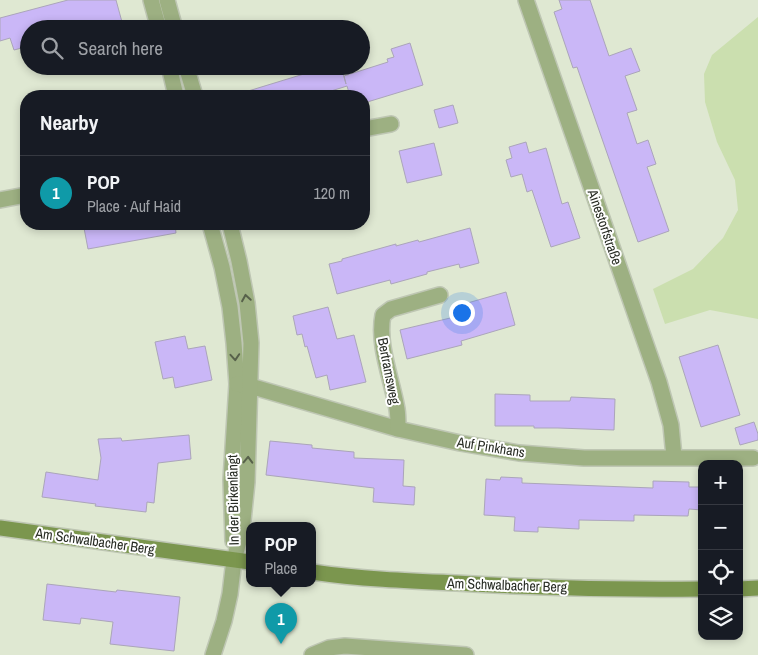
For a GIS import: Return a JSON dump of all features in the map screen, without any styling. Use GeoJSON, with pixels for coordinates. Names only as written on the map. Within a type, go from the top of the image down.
{"type":"FeatureCollection","features":[{"type":"Feature","properties":{"kind":"main road","name":"Am Schwalbacher Berg"},"geometry":{"type":"LineString","coordinates":[[0,528],[246,562]]}},
{"type":"Feature","properties":{"kind":"main road","name":"Am Schwalbacher Berg"},"geometry":{"type":"LineString","coordinates":[[316,573],[409,581],[510,586],[650,590],[698,589]]}},
{"type":"Feature","properties":{"kind":"main road"},"geometry":{"type":"LineString","coordinates":[[743,589],[758,588]]}},
{"type":"Feature","properties":{"kind":"street"},"geometry":{"type":"LineString","coordinates":[[151,0],[157,20]]}},
{"type":"Feature","properties":{"kind":"street"},"geometry":{"type":"LineString","coordinates":[[167,0],[173,20]]}},
{"type":"Feature","properties":{"kind":"street","name":"Ainestorfstraße"},"geometry":{"type":"LineString","coordinates":[[526,0],[659,382],[670,425],[674,457]]}},
{"type":"Feature","properties":{"kind":"street"},"geometry":{"type":"LineString","coordinates":[[171,75],[175,90]]}},
{"type":"Feature","properties":{"kind":"street"},"geometry":{"type":"LineString","coordinates":[[189,75],[193,90]]}},
{"type":"Feature","properties":{"kind":"street"},"geometry":{"type":"LineString","coordinates":[[370,128],[391,124]]}},
{"type":"Feature","properties":{"kind":"street"},"geometry":{"type":"LineString","coordinates":[[0,200],[20,195]]}},
{"type":"Feature","properties":{"kind":"street","name":"In der Birkenlängt"},"geometry":{"type":"LineString","coordinates":[[212,230],[222,267],[230,307],[234,343],[244,385]]}},
{"type":"Feature","properties":{"kind":"street","name":"In der Birkenlängt"},"geometry":{"type":"LineString","coordinates":[[218,654],[230,594],[234,560],[230,480],[251,343],[240,261],[232,230]]}},
{"type":"Feature","properties":{"kind":"street","name":"Bertramsweg"},"geometry":{"type":"LineString","coordinates":[[398,428],[397,409],[383,345],[381,323],[383,315],[391,309],[440,295]]}},
{"type":"Feature","properties":{"kind":"street","name":"Auf Pinkhans"},"geometry":{"type":"LineString","coordinates":[[244,385],[398,428],[460,443],[519,453],[584,458],[753,458]]}},
{"type":"Feature","properties":{"kind":"street"},"geometry":{"type":"LineString","coordinates":[[312,655],[329,648],[345,646],[466,655]]}},
{"type":"Feature","properties":{"kind":"green space"},"geometry":{"type":"Polygon","coordinates":[[[758,17],[758,319],[710,310],[665,324],[653,289],[693,269],[723,238],[738,210],[735,180],[717,142],[705,102],[704,74],[712,55],[758,17]]]}},
{"type":"Feature","properties":{"kind":"building"},"geometry":{"type":"Polygon","coordinates":[[[68,0],[116,0],[121,20],[20,20],[20,48],[14,50],[10,38],[0,41],[0,18],[68,0]]]}},
{"type":"Feature","properties":{"kind":"building"},"geometry":{"type":"Polygon","coordinates":[[[559,0],[590,0],[609,56],[631,48],[640,71],[625,76],[637,110],[627,113],[637,144],[648,140],[656,164],[647,167],[669,231],[638,242],[577,67],[573,68],[554,12],[562,9],[559,0]]]}},
{"type":"Feature","properties":{"kind":"building"},"geometry":{"type":"Polygon","coordinates":[[[410,43],[423,85],[370,101],[370,90],[348,90],[347,86],[334,90],[252,90],[301,75],[344,75],[346,84],[344,76],[370,75],[370,68],[388,62],[387,59],[394,57],[391,49],[410,43]]]}},
{"type":"Feature","properties":{"kind":"building"},"geometry":{"type":"Polygon","coordinates":[[[453,105],[458,123],[439,128],[434,110],[453,105]]]}},
{"type":"Feature","properties":{"kind":"building"},"geometry":{"type":"Polygon","coordinates":[[[526,142],[529,153],[546,148],[562,204],[568,202],[580,238],[551,247],[532,190],[527,192],[522,174],[511,177],[506,160],[512,158],[509,147],[526,142]]]}},
{"type":"Feature","properties":{"kind":"building"},"geometry":{"type":"Polygon","coordinates":[[[434,143],[442,175],[407,183],[399,151],[434,143]]]}},
{"type":"Feature","properties":{"kind":"building"},"geometry":{"type":"Polygon","coordinates":[[[470,228],[479,263],[460,268],[459,264],[391,284],[390,280],[337,294],[329,264],[396,244],[396,246],[418,240],[419,242],[470,228]]]}},
{"type":"Feature","properties":{"kind":"building"},"geometry":{"type":"Polygon","coordinates":[[[84,230],[176,230],[176,233],[88,249],[84,230]]]}},
{"type":"Feature","properties":{"kind":"building"},"geometry":{"type":"Polygon","coordinates":[[[506,292],[515,325],[461,341],[462,345],[407,359],[400,330],[467,314],[464,304],[506,292]]]}},
{"type":"Feature","properties":{"kind":"building"},"geometry":{"type":"Polygon","coordinates":[[[328,307],[337,339],[354,335],[366,382],[330,390],[327,375],[316,378],[302,334],[297,335],[293,316],[328,307]]]}},
{"type":"Feature","properties":{"kind":"building"},"geometry":{"type":"Polygon","coordinates":[[[185,336],[188,349],[205,346],[212,380],[175,388],[173,377],[163,379],[155,342],[185,336]]]}},
{"type":"Feature","properties":{"kind":"building"},"geometry":{"type":"Polygon","coordinates":[[[718,345],[740,415],[701,427],[679,357],[718,345]]]}},
{"type":"Feature","properties":{"kind":"building"},"geometry":{"type":"Polygon","coordinates":[[[495,394],[530,395],[530,401],[570,401],[571,397],[615,399],[614,430],[495,426],[495,394]]]}},
{"type":"Feature","properties":{"kind":"building"},"geometry":{"type":"Polygon","coordinates":[[[754,422],[758,440],[740,445],[735,428],[754,422]]]}},
{"type":"Feature","properties":{"kind":"building"},"geometry":{"type":"Polygon","coordinates":[[[189,435],[191,459],[158,463],[154,503],[147,502],[146,512],[42,497],[46,472],[98,480],[101,458],[98,439],[121,438],[122,441],[189,435]]]}},
{"type":"Feature","properties":{"kind":"building"},"geometry":{"type":"Polygon","coordinates":[[[270,441],[354,452],[354,458],[404,460],[403,486],[415,487],[414,505],[373,502],[374,488],[266,475],[270,441]]]}},
{"type":"Feature","properties":{"kind":"building"},"geometry":{"type":"Polygon","coordinates":[[[501,477],[522,478],[522,483],[653,488],[653,481],[689,482],[689,487],[698,487],[698,510],[689,509],[688,516],[634,515],[634,521],[579,520],[579,529],[538,527],[538,532],[514,531],[515,517],[484,515],[486,479],[500,480],[501,477]]]}},
{"type":"Feature","properties":{"kind":"building"},"geometry":{"type":"Polygon","coordinates":[[[47,584],[180,597],[174,651],[110,644],[113,622],[81,618],[80,624],[43,620],[47,584]]]}},
{"type":"Feature","properties":{"kind":"place","name":"POP"},"geometry":{"type":"Point","coordinates":[281,644]}}]}
